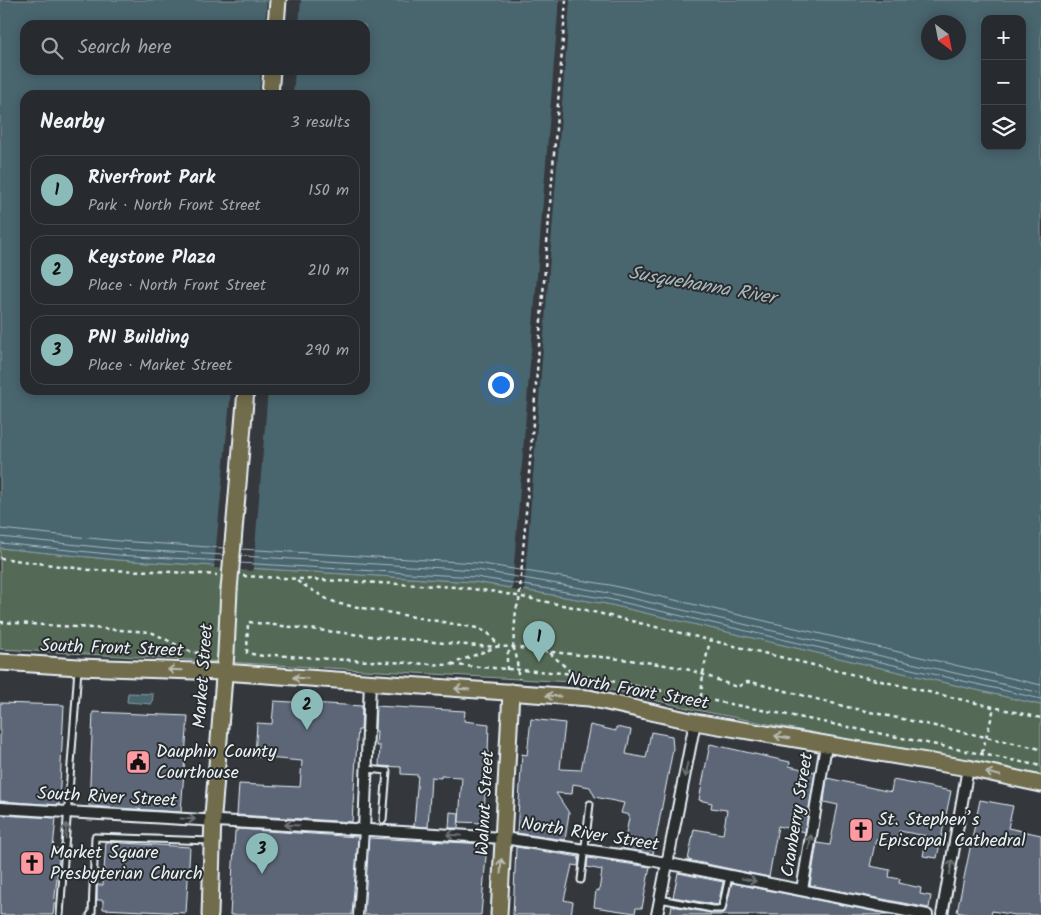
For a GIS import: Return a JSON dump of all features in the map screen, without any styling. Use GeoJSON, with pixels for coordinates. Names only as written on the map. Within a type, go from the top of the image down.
{"type":"FeatureCollection","features":[{"type":"Feature","properties":{"kind":"main road"},"geometry":{"type":"LineString","coordinates":[[276,20],[278,0]]}},
{"type":"Feature","properties":{"kind":"main road"},"geometry":{"type":"LineString","coordinates":[[270,90],[272,75]]}},
{"type":"Feature","properties":{"kind":"main road","name":"Market Street"},"geometry":{"type":"LineString","coordinates":[[210,915],[213,820],[228,583],[246,395]]}},
{"type":"Feature","properties":{"kind":"main road","name":"South Front Street"},"geometry":{"type":"LineString","coordinates":[[0,662],[78,667],[223,672]]}},
{"type":"Feature","properties":{"kind":"main road","name":"North Front Street"},"geometry":{"type":"LineString","coordinates":[[223,672],[370,684],[589,698],[695,722],[968,768],[1041,784]]}},
{"type":"Feature","properties":{"kind":"main road","name":"Walnut Street"},"geometry":{"type":"LineString","coordinates":[[499,915],[511,692]]}},
{"type":"Feature","properties":{"kind":"street"},"geometry":{"type":"LineString","coordinates":[[358,915],[364,830],[370,684]]}},
{"type":"Feature","properties":{"kind":"street"},"geometry":{"type":"LineString","coordinates":[[657,915],[695,722]]}},
{"type":"Feature","properties":{"kind":"street","name":"Cranberry Street"},"geometry":{"type":"LineString","coordinates":[[802,890],[826,745]]}},
{"type":"Feature","properties":{"kind":"street"},"geometry":{"type":"LineString","coordinates":[[942,915],[968,768]]}},
{"type":"Feature","properties":{"kind":"street","name":"South River Street"},"geometry":{"type":"LineString","coordinates":[[0,808],[213,820]]}},
{"type":"Feature","properties":{"kind":"street","name":"North River Street"},"geometry":{"type":"LineString","coordinates":[[213,820],[503,838],[667,863],[927,915]]}},
{"type":"Feature","properties":{"kind":"lane"},"geometry":{"type":"LineString","coordinates":[[60,915],[78,667]]}},
{"type":"Feature","properties":{"kind":"lane"},"geometry":{"type":"LineString","coordinates":[[366,769],[387,771],[384,820]]}},
{"type":"Feature","properties":{"kind":"lane"},"geometry":{"type":"LineString","coordinates":[[581,880],[590,804]]}},
{"type":"Feature","properties":{"kind":"lane"},"geometry":{"type":"LineString","coordinates":[[90,915],[92,913],[96,837],[212,841]]}},
{"type":"Feature","properties":{"kind":"lane"},"geometry":{"type":"LineString","coordinates":[[660,899],[712,909],[722,909],[729,875]]}},
{"type":"Feature","properties":{"kind":"path"},"geometry":{"type":"LineString","coordinates":[[519,679],[517,671],[518,656],[514,647],[516,609],[519,602],[566,0]]}},
{"type":"Feature","properties":{"kind":"path"},"geometry":{"type":"LineString","coordinates":[[0,558],[90,570],[157,571],[228,583]]}},
{"type":"Feature","properties":{"kind":"path"},"geometry":{"type":"LineString","coordinates":[[236,576],[457,587],[496,592],[573,607],[1041,718]]}},
{"type":"Feature","properties":{"kind":"path"},"geometry":{"type":"LineString","coordinates":[[296,580],[327,599],[340,604],[477,628],[488,633],[499,646]]}},
{"type":"Feature","properties":{"kind":"path"},"geometry":{"type":"LineString","coordinates":[[0,622],[151,632],[193,653],[206,652]]}},
{"type":"Feature","properties":{"kind":"path"},"geometry":{"type":"LineString","coordinates":[[1041,749],[810,698],[755,683],[747,682],[737,687],[703,673],[672,666],[514,647],[478,646],[379,637],[248,622],[247,653],[263,656],[449,664],[517,671],[533,670],[573,674],[1041,766]]}},
{"type":"Feature","properties":{"kind":"path"},"geometry":{"type":"LineString","coordinates":[[701,698],[703,673],[710,640]]}},
{"type":"Feature","properties":{"kind":"path"},"geometry":{"type":"LineString","coordinates":[[449,664],[499,646]]}},
{"type":"Feature","properties":{"kind":"path"},"geometry":{"type":"LineString","coordinates":[[507,670],[507,654],[514,647]]}},
{"type":"Feature","properties":{"kind":"path"},"geometry":{"type":"LineString","coordinates":[[549,652],[573,674]]}},
{"type":"Feature","properties":{"kind":"path"},"geometry":{"type":"LineString","coordinates":[[982,753],[994,708]]}},
{"type":"Feature","properties":{"kind":"green space"},"geometry":{"type":"Polygon","coordinates":[[[0,548],[118,560],[475,582],[607,604],[1041,705],[1041,777],[696,710],[570,682],[0,649],[0,548]]]}},
{"type":"Feature","properties":{"kind":"water","name":"Susquehanna River"},"geometry":{"type":"Polygon","coordinates":[[[0,0],[1041,0],[1041,705],[607,604],[475,582],[118,560],[0,548],[0,0]]]}},
{"type":"Feature","properties":{"kind":"water"},"geometry":{"type":"Polygon","coordinates":[[[128,693],[153,694],[152,704],[127,702],[128,693]]]}},
{"type":"Feature","properties":{"kind":"pier"},"geometry":{"type":"Polygon","coordinates":[[[267,0],[301,0],[299,20],[265,20],[267,0]]]}},
{"type":"Feature","properties":{"kind":"pier"},"geometry":{"type":"Polygon","coordinates":[[[559,0],[570,0],[524,592],[512,590],[559,0]]]}},
{"type":"Feature","properties":{"kind":"pier"},"geometry":{"type":"Polygon","coordinates":[[[261,75],[295,75],[293,90],[259,90],[261,75]]]}},
{"type":"Feature","properties":{"kind":"pier"},"geometry":{"type":"Polygon","coordinates":[[[231,395],[268,395],[253,571],[214,568],[231,395]]]}},
{"type":"Feature","properties":{"kind":"building"},"geometry":{"type":"Polygon","coordinates":[[[274,701],[362,706],[361,730],[358,730],[357,741],[352,822],[237,815],[239,784],[300,787],[302,761],[255,757],[257,723],[272,724],[274,701]]]}},
{"type":"Feature","properties":{"kind":"building"},"geometry":{"type":"Polygon","coordinates":[[[0,703],[64,705],[59,805],[0,801],[0,703]]]}},
{"type":"Feature","properties":{"kind":"building"},"geometry":{"type":"Polygon","coordinates":[[[376,706],[465,711],[464,721],[489,724],[487,785],[483,823],[459,822],[462,777],[441,776],[441,778],[431,777],[428,827],[414,826],[418,775],[401,774],[401,767],[379,766],[380,746],[376,746],[377,731],[375,731],[376,706]]]}},
{"type":"Feature","properties":{"kind":"building","name":"Dauphin County Courthouse"},"geometry":{"type":"Polygon","coordinates":[[[93,712],[188,716],[181,812],[89,806],[93,712]]]}},
{"type":"Feature","properties":{"kind":"building"},"geometry":{"type":"Polygon","coordinates":[[[531,719],[565,723],[560,769],[581,770],[590,725],[616,731],[616,727],[631,730],[626,754],[646,758],[651,732],[672,736],[673,749],[653,854],[623,849],[629,818],[629,815],[621,813],[624,803],[595,797],[590,787],[573,784],[572,794],[556,793],[569,813],[565,840],[517,833],[522,754],[527,755],[531,719]]]}},
{"type":"Feature","properties":{"kind":"building"},"geometry":{"type":"Polygon","coordinates":[[[710,744],[790,762],[789,766],[815,772],[805,832],[778,826],[769,877],[688,860],[694,829],[723,834],[727,810],[711,808],[712,803],[699,800],[710,744]]]}},
{"type":"Feature","properties":{"kind":"building"},"geometry":{"type":"Polygon","coordinates":[[[827,778],[891,792],[893,780],[951,791],[937,858],[923,856],[927,836],[899,831],[897,842],[876,839],[870,866],[890,870],[889,877],[900,879],[899,883],[921,888],[920,894],[931,896],[929,908],[810,885],[817,843],[830,845],[838,805],[824,802],[827,778]]]}},
{"type":"Feature","properties":{"kind":"building"},"geometry":{"type":"Polygon","coordinates":[[[980,800],[1013,806],[1008,828],[1041,835],[1041,915],[1015,915],[992,911],[991,915],[972,915],[957,912],[980,800]]]}},
{"type":"Feature","properties":{"kind":"building"},"geometry":{"type":"Polygon","coordinates":[[[450,812],[459,813],[458,828],[449,828],[450,812]]]}},
{"type":"Feature","properties":{"kind":"building","name":"Market Square Presbyterian Church"},"geometry":{"type":"Polygon","coordinates":[[[0,815],[56,818],[53,848],[60,849],[53,915],[0,915],[0,815]]]}},
{"type":"Feature","properties":{"kind":"building"},"geometry":{"type":"Polygon","coordinates":[[[237,829],[358,837],[352,915],[230,915],[235,831],[237,829]]]}},
{"type":"Feature","properties":{"kind":"building"},"geometry":{"type":"Polygon","coordinates":[[[369,838],[487,844],[481,915],[364,915],[369,838]]]}},
{"type":"Feature","properties":{"kind":"building"},"geometry":{"type":"Polygon","coordinates":[[[106,842],[190,847],[186,913],[103,909],[103,900],[97,900],[97,885],[103,885],[106,842]]]}},
{"type":"Feature","properties":{"kind":"building"},"geometry":{"type":"Polygon","coordinates":[[[516,847],[579,857],[578,866],[572,865],[564,900],[573,902],[571,915],[513,915],[516,847]]]}},
{"type":"Feature","properties":{"kind":"building"},"geometry":{"type":"Polygon","coordinates":[[[588,858],[650,867],[642,908],[636,908],[635,913],[594,907],[596,890],[599,891],[602,870],[587,867],[588,858]]]}},
{"type":"Feature","properties":{"kind":"building"},"geometry":{"type":"Polygon","coordinates":[[[678,873],[723,882],[718,905],[673,897],[678,873]]]}},
{"type":"Feature","properties":{"kind":"building"},"geometry":{"type":"Polygon","coordinates":[[[732,883],[892,915],[670,915],[672,906],[711,913],[724,913],[732,883]]]}},
{"type":"Feature","properties":{"kind":"place","name":"Riverfront Park"},"geometry":{"type":"Point","coordinates":[539,662]}},
{"type":"Feature","properties":{"kind":"place","name":"Keystone Plaza"},"geometry":{"type":"Point","coordinates":[307,730]}},
{"type":"Feature","properties":{"kind":"place","name":"Dauphin County Courthouse"},"geometry":{"type":"Point","coordinates":[138,762]}},
{"type":"Feature","properties":{"kind":"place","name":"St. Stephen’s Episcopal Cathedral"},"geometry":{"type":"Point","coordinates":[861,830]}},
{"type":"Feature","properties":{"kind":"place","name":"Market Square Presbyterian Church"},"geometry":{"type":"Point","coordinates":[32,863]}},
{"type":"Feature","properties":{"kind":"place","name":"PNI Building"},"geometry":{"type":"Point","coordinates":[262,874]}}]}
